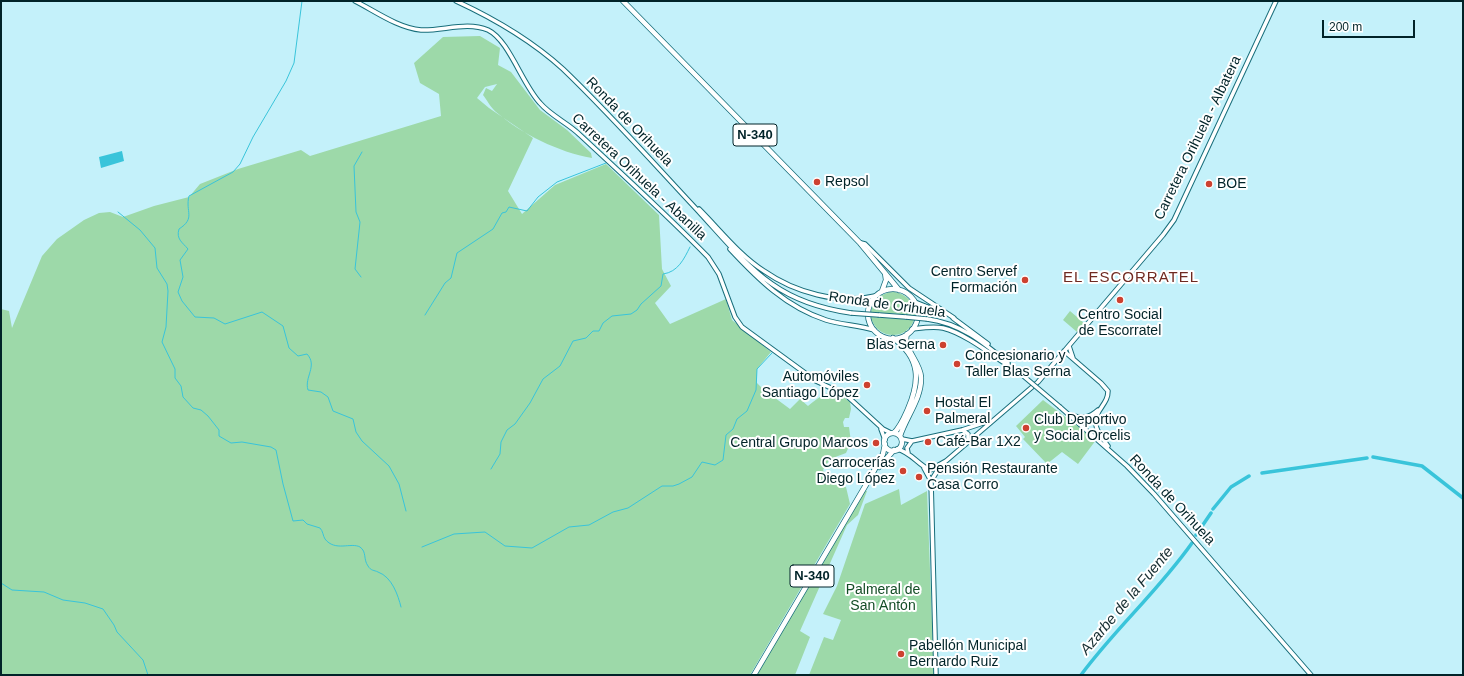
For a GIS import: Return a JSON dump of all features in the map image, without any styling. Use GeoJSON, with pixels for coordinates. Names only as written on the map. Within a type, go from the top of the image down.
{"type":"FeatureCollection","features":[{"type":"Feature","properties":{"kind":"highway","name":"N-340"},"geometry":{"type":"LineString","coordinates":[[623,1],[860,243],[899,290],[908,294],[915,302]]}},
{"type":"Feature","properties":{"kind":"highway"},"geometry":{"type":"LineString","coordinates":[[881,292],[886,280],[885,272]]}},
{"type":"Feature","properties":{"kind":"highway"},"geometry":{"type":"LineString","coordinates":[[874,330],[868,313],[875,296],[890,289],[899,290]]}},
{"type":"Feature","properties":{"kind":"highway"},"geometry":{"type":"LineString","coordinates":[[893,338],[907,334],[912,329],[918,313],[915,302]]}},
{"type":"Feature","properties":{"kind":"highway","name":"N-340"},"geometry":{"type":"LineString","coordinates":[[754,675],[870,478],[882,454],[885,442],[900,426],[915,391],[917,378],[916,369],[910,357],[893,338],[884,337],[874,330]]}},
{"type":"Feature","properties":{"kind":"highway","name":"N-340"},"geometry":{"type":"LineString","coordinates":[[870,478],[902,445],[901,437],[916,400],[921,379],[917,361],[906,343],[907,334]]}},
{"type":"Feature","properties":{"kind":"highway"},"geometry":{"type":"LineString","coordinates":[[892,433],[901,437]]}},
{"type":"Feature","properties":{"kind":"highway"},"geometry":{"type":"LineString","coordinates":[[885,442],[889,449],[896,450]]}},
{"type":"Feature","properties":{"kind":"main road","name":"Carretera Orihuela - Abanilla"},"geometry":{"type":"LineString","coordinates":[[355,1],[409,28],[421,30],[472,26],[488,30],[502,41],[526,86],[543,107],[579,134],[708,257],[719,274],[735,317],[742,327],[816,381],[846,395],[880,426],[892,433]]}},
{"type":"Feature","properties":{"kind":"main road","name":"Ronda de Orihuela"},"geometry":{"type":"LineString","coordinates":[[456,1],[504,26],[543,52],[590,97],[746,262],[772,284],[805,302],[829,310],[940,321],[962,329],[1000,356],[1068,414],[1142,481],[1311,675]]}},
{"type":"Feature","properties":{"kind":"main road","name":"Carretera Orihuela - Albatera"},"geometry":{"type":"LineString","coordinates":[[997,416],[1033,387],[1174,220],[1276,1]]}},
{"type":"Feature","properties":{"kind":"main road"},"geometry":{"type":"LineString","coordinates":[[678,190],[686,195],[744,255],[764,271],[777,278],[801,290],[826,297],[854,299],[875,296]]}},
{"type":"Feature","properties":{"kind":"main road"},"geometry":{"type":"LineString","coordinates":[[707,221],[711,228],[751,272],[783,299],[799,309],[825,320],[843,325],[874,330]]}},
{"type":"Feature","properties":{"kind":"main road"},"geometry":{"type":"LineString","coordinates":[[860,243],[865,244],[909,288],[980,337],[1000,356]]}},
{"type":"Feature","properties":{"kind":"main road"},"geometry":{"type":"LineString","coordinates":[[915,302],[954,318]]}},
{"type":"Feature","properties":{"kind":"main road"},"geometry":{"type":"LineString","coordinates":[[912,329],[936,328],[948,330],[982,348],[1021,374]]}},
{"type":"Feature","properties":{"kind":"main road"},"geometry":{"type":"LineString","coordinates":[[1069,345],[1069,351],[1073,359]]}},
{"type":"Feature","properties":{"kind":"main road"},"geometry":{"type":"LineString","coordinates":[[1064,352],[1069,354],[1108,390],[1107,398],[1096,416],[1095,428],[1113,454]]}},
{"type":"Feature","properties":{"kind":"main road"},"geometry":{"type":"LineString","coordinates":[[1056,361],[1065,356],[1073,359]]}},
{"type":"Feature","properties":{"kind":"main road"},"geometry":{"type":"LineString","coordinates":[[1068,414],[1079,418],[1087,418],[1100,408]]}},
{"type":"Feature","properties":{"kind":"main road"},"geometry":{"type":"LineString","coordinates":[[901,437],[912,441],[962,430],[987,422],[997,416]]}},
{"type":"Feature","properties":{"kind":"main road"},"geometry":{"type":"LineString","coordinates":[[924,468],[930,470],[940,465],[997,416]]}},
{"type":"Feature","properties":{"kind":"main road","name":"Carretera Orihuela - Abanilla"},"geometry":{"type":"LineString","coordinates":[[880,426],[885,442]]}},
{"type":"Feature","properties":{"kind":"main road"},"geometry":{"type":"LineString","coordinates":[[962,430],[968,434],[967,442]]}},
{"type":"Feature","properties":{"kind":"main road"},"geometry":{"type":"LineString","coordinates":[[908,453],[908,445],[912,441]]}},
{"type":"Feature","properties":{"kind":"main road"},"geometry":{"type":"LineString","coordinates":[[896,450],[908,453],[924,468],[931,480],[936,675]]}},
{"type":"Feature","properties":{"kind":"main road"},"geometry":{"type":"LineString","coordinates":[[931,480],[940,465]]}},
{"type":"Feature","properties":{"kind":"green space"},"geometry":{"type":"Polygon","coordinates":[[[480,36],[500,48],[498,65],[511,72],[540,110],[567,130],[591,153],[592,158],[566,151],[554,147],[522,131],[533,138],[508,191],[522,214],[555,185],[606,164],[659,215],[662,269],[671,286],[655,303],[670,324],[726,299],[732,320],[771,352],[757,369],[757,383],[763,389],[790,409],[800,399],[808,406],[819,397],[829,393],[838,394],[850,402],[851,409],[849,418],[845,418],[843,422],[844,427],[849,427],[851,442],[846,453],[830,459],[823,470],[832,484],[846,487],[850,504],[750,675],[1,675],[1,309],[9,311],[12,328],[42,256],[57,239],[84,220],[99,213],[110,212],[123,217],[154,206],[189,197],[200,184],[238,169],[301,150],[310,156],[441,116],[439,94],[420,83],[414,63],[443,37],[480,36]],[[497,84],[485,87],[477,98],[503,118],[494,110],[483,95],[486,88],[492,91],[497,84]]]}},
{"type":"Feature","properties":{"kind":"green space"},"geometry":{"type":"Polygon","coordinates":[[[894,292],[903,295],[912,303],[915,315],[871,312],[876,300],[886,293],[894,292]]]}},
{"type":"Feature","properties":{"kind":"green space"},"geometry":{"type":"Polygon","coordinates":[[[1070,311],[1084,323],[1077,332],[1063,320],[1070,311]]]}},
{"type":"Feature","properties":{"kind":"green space"},"geometry":{"type":"Polygon","coordinates":[[[871,317],[914,320],[905,332],[898,335],[891,335],[879,330],[871,317]]]}},
{"type":"Feature","properties":{"kind":"green space"},"geometry":{"type":"Polygon","coordinates":[[[1043,400],[1096,440],[1078,464],[1062,452],[1047,464],[1023,439],[1025,437],[1016,426],[1043,400]]]}},
{"type":"Feature","properties":{"kind":"green space","name":"Palmeral de San Antón"},"geometry":{"type":"Polygon","coordinates":[[[899,489],[901,505],[927,491],[934,675],[809,675],[824,637],[833,640],[841,620],[823,614],[837,586],[865,504],[899,489]]]}},
{"type":"Feature","properties":{"kind":"green space"},"geometry":{"type":"Polygon","coordinates":[[[865,490],[867,491],[858,515],[847,525],[800,631],[810,637],[795,675],[756,675],[865,490]]]}},
{"type":"Feature","properties":{"kind":"water"},"geometry":{"type":"Polygon","coordinates":[[[122,151],[124,161],[101,168],[99,157],[122,151]]]}},
{"type":"Feature","properties":{"kind":"waterway"},"geometry":{"type":"LineString","coordinates":[[302,1],[294,63],[286,81],[253,137],[240,164],[233,172],[189,196],[189,218],[178,232],[180,240],[188,249],[180,260],[183,277],[178,292],[182,301],[195,317],[214,318],[225,324],[262,312],[283,326],[289,348],[298,356],[307,354],[310,358],[311,367],[307,385],[308,390],[321,392],[328,397],[333,411],[353,419],[356,432],[362,441],[389,466],[399,484],[406,511]]}},
{"type":"Feature","properties":{"kind":"waterway"},"geometry":{"type":"LineString","coordinates":[[361,277],[355,269],[360,222],[356,212],[354,166],[362,152]]}},
{"type":"Feature","properties":{"kind":"waterway"},"geometry":{"type":"LineString","coordinates":[[425,315],[445,283],[451,278],[457,253],[493,229],[502,213],[506,212],[509,207],[527,211],[538,197],[557,182],[606,163]]}},
{"type":"Feature","properties":{"kind":"waterway"},"geometry":{"type":"LineString","coordinates":[[118,212],[140,230],[155,248],[157,268],[167,284],[168,291],[166,327],[162,342],[175,369],[175,378],[181,386],[183,397],[193,408],[201,410],[208,416],[219,430],[219,436],[231,443],[242,442],[271,447],[276,450],[293,521],[303,520],[307,524],[320,528],[325,539],[333,545],[352,545],[360,547],[364,551],[369,568],[383,574],[391,582],[401,607]]}},
{"type":"Feature","properties":{"kind":"waterway"},"geometry":{"type":"LineString","coordinates":[[491,469],[500,454],[501,442],[507,430],[515,424],[530,403],[543,379],[560,366],[573,341],[586,338],[593,331],[599,331],[603,323],[612,316],[631,314],[637,310],[641,304],[661,286],[663,274],[677,268],[690,247]]}},
{"type":"Feature","properties":{"kind":"waterway"},"geometry":{"type":"LineString","coordinates":[[422,547],[454,534],[485,532],[505,546],[532,548],[569,527],[589,525],[613,512],[628,508],[662,486],[673,486],[679,484],[692,477],[702,462],[715,465],[723,460],[726,435],[733,429],[737,419],[747,411],[756,390],[757,369],[772,353]]}},
{"type":"Feature","properties":{"kind":"waterway","name":"Azarbe de la Fuente"},"geometry":{"type":"LineString","coordinates":[[1373,457],[1422,466],[1463,498]]}},
{"type":"Feature","properties":{"kind":"waterway","name":"Azarbe de la Fuente"},"geometry":{"type":"LineString","coordinates":[[1262,473],[1367,458]]}},
{"type":"Feature","properties":{"kind":"waterway","name":"Azarbe de la Fuente"},"geometry":{"type":"LineString","coordinates":[[1213,509],[1231,487],[1249,476]]}},
{"type":"Feature","properties":{"kind":"waterway","name":"Azarbe de la Fuente"},"geometry":{"type":"LineString","coordinates":[[1196,535],[1211,513]]}},
{"type":"Feature","properties":{"kind":"waterway","name":"Azarbe de la Fuente"},"geometry":{"type":"LineString","coordinates":[[1081,675],[1094,658],[1166,577],[1192,543]]}},
{"type":"Feature","properties":{"kind":"waterway"},"geometry":{"type":"LineString","coordinates":[[1,583],[12,590],[44,592],[63,600],[85,603],[103,609],[117,632],[143,660],[148,675]]}},
{"type":"Feature","properties":{"kind":"place","name":"Repsol"},"geometry":{"type":"Point","coordinates":[817,182]}},
{"type":"Feature","properties":{"kind":"place","name":"BOE"},"geometry":{"type":"Point","coordinates":[1209,184]}},
{"type":"Feature","properties":{"kind":"place","name":"Centro Servef Formación"},"geometry":{"type":"Point","coordinates":[1025,280]}},
{"type":"Feature","properties":{"kind":"place","name":"Centro Social de Escorratel"},"geometry":{"type":"Point","coordinates":[1120,300]}},
{"type":"Feature","properties":{"kind":"place","name":"Blas Serna"},"geometry":{"type":"Point","coordinates":[943,345]}},
{"type":"Feature","properties":{"kind":"place","name":"Concesionario y Taller Blas Serna"},"geometry":{"type":"Point","coordinates":[957,364]}},
{"type":"Feature","properties":{"kind":"place","name":"Automóviles Santiago López"},"geometry":{"type":"Point","coordinates":[867,385]}},
{"type":"Feature","properties":{"kind":"place","name":"Hostal El Palmeral"},"geometry":{"type":"Point","coordinates":[927,411]}},
{"type":"Feature","properties":{"kind":"place","name":"Club Deportivo y Social Orcelis"},"geometry":{"type":"Point","coordinates":[1026,428]}},
{"type":"Feature","properties":{"kind":"place","name":"Café-Bar 1X2"},"geometry":{"type":"Point","coordinates":[928,442]}},
{"type":"Feature","properties":{"kind":"place","name":"Central Grupo Marcos"},"geometry":{"type":"Point","coordinates":[876,443]}},
{"type":"Feature","properties":{"kind":"place","name":"Carrocerías Diego López"},"geometry":{"type":"Point","coordinates":[903,471]}},
{"type":"Feature","properties":{"kind":"place","name":"Pensión Restaurante Casa Corro"},"geometry":{"type":"Point","coordinates":[919,477]}},
{"type":"Feature","properties":{"kind":"place","name":"Pabellón Municipal Bernardo Ruiz"},"geometry":{"type":"Point","coordinates":[901,654]}},
{"type":"Feature","properties":{"kind":"district","name":"EL ESCORRATEL"},"geometry":{"type":"Point","coordinates":[1131,278]}}]}
